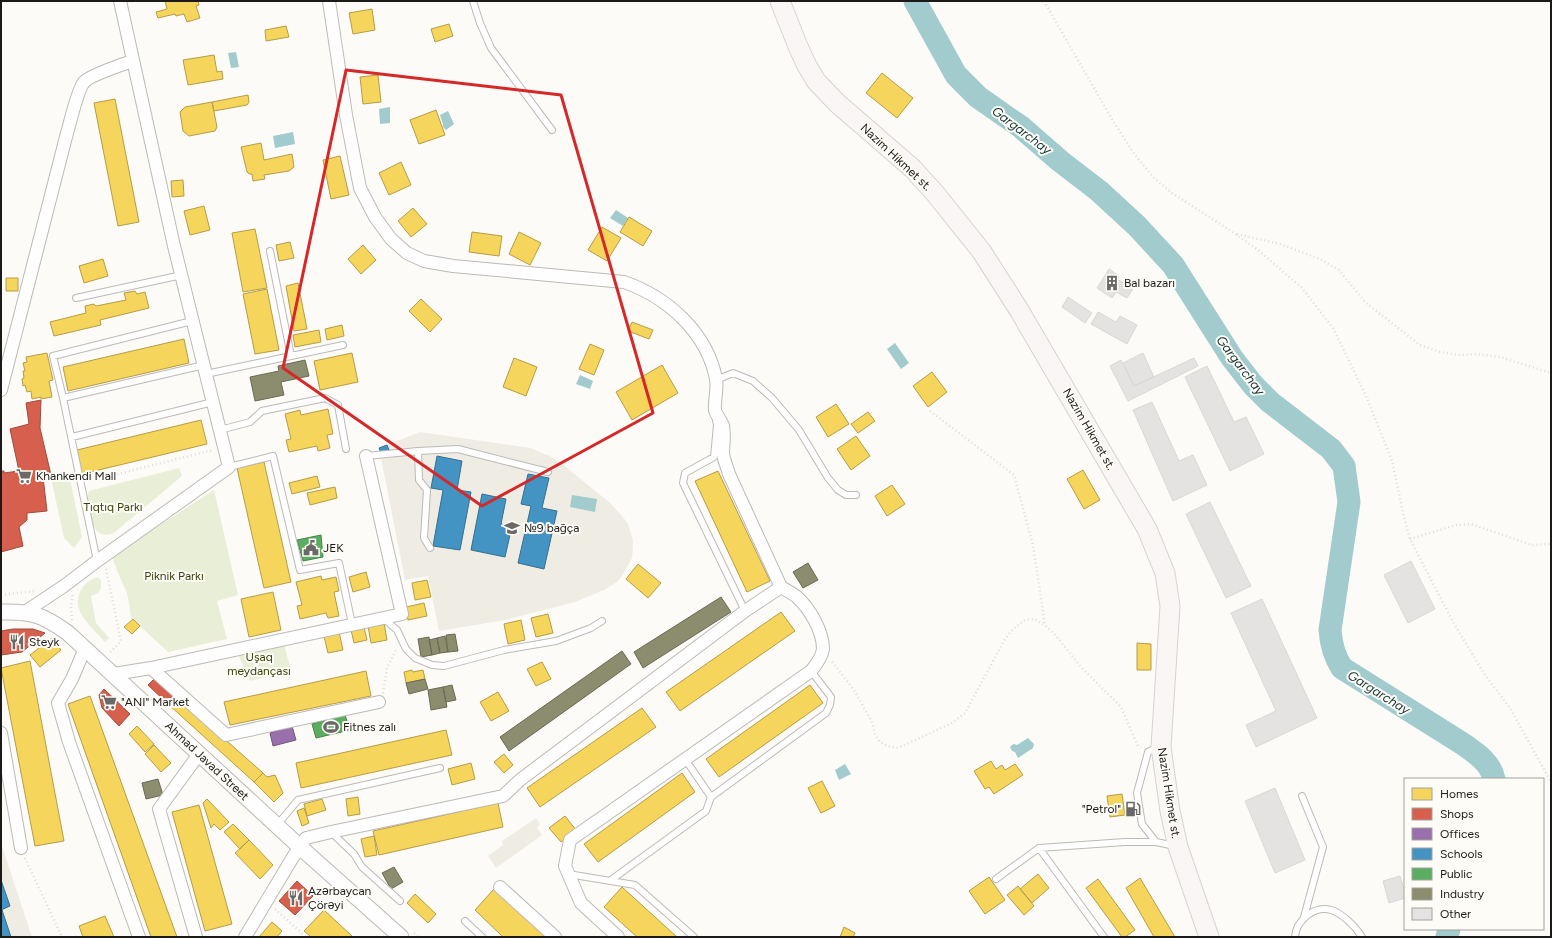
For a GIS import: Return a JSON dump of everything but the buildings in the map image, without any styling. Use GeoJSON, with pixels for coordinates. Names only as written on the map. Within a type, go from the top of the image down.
{"type":"FeatureCollection","features":[{"type":"Feature","properties":{"kind":"main road","name":"Nazim Hikmet st."},"geometry":{"type":"LineString","coordinates":[[780,1],[797,44],[816,81],[837,103],[912,168],[934,192],[982,252],[1020,310],[1147,529],[1165,573],[1170,606],[1154,749],[1178,847],[1209,937]]}},
{"type":"Feature","properties":{"kind":"street"},"geometry":{"type":"LineString","coordinates":[[25,612],[99,565],[229,467],[192,321],[120,1]]}},
{"type":"Feature","properties":{"kind":"street"},"geometry":{"type":"LineString","coordinates":[[329,1],[346,115],[360,188],[375,217],[391,239],[407,253],[424,261],[453,266],[624,282],[639,287],[664,302],[680,315],[703,347],[712,364],[717,392],[715,410],[723,426],[719,456],[729,474],[781,587],[797,597],[811,615],[820,633],[823,650],[817,663],[811,671],[570,840],[565,866],[581,903],[618,937]]}},
{"type":"Feature","properties":{"kind":"street"},"geometry":{"type":"LineString","coordinates":[[1,390],[67,133],[80,93],[85,82],[111,68],[133,61]]}},
{"type":"Feature","properties":{"kind":"street"},"geometry":{"type":"LineString","coordinates":[[120,673],[151,668],[382,617],[402,614],[366,456]]}},
{"type":"Feature","properties":{"kind":"street"},"geometry":{"type":"LineString","coordinates":[[245,937],[306,838],[503,796],[520,780],[745,611],[781,587]]}},
{"type":"Feature","properties":{"kind":"street","name":"Ahmad Javad Street"},"geometry":{"type":"LineString","coordinates":[[1,612],[25,612],[49,619],[120,673],[199,754],[300,847],[406,934]]}},
{"type":"Feature","properties":{"kind":"street"},"geometry":{"type":"LineString","coordinates":[[83,653],[72,680],[58,703],[70,742],[139,937]]}},
{"type":"Feature","properties":{"kind":"street"},"geometry":{"type":"LineString","coordinates":[[151,668],[226,735],[379,702]]}},
{"type":"Feature","properties":{"kind":"street"},"geometry":{"type":"LineString","coordinates":[[1,733],[21,848]]}},
{"type":"Feature","properties":{"kind":"street"},"geometry":{"type":"LineString","coordinates":[[196,937],[159,809],[199,754]]}},
{"type":"Feature","properties":{"kind":"street"},"geometry":{"type":"LineString","coordinates":[[500,887],[555,937]]}},
{"type":"Feature","properties":{"kind":"lane"},"geometry":{"type":"LineString","coordinates":[[473,1],[491,48],[552,130]]}},
{"type":"Feature","properties":{"kind":"lane"},"geometry":{"type":"LineString","coordinates":[[270,251],[292,356]]}},
{"type":"Feature","properties":{"kind":"lane"},"geometry":{"type":"LineString","coordinates":[[76,298],[182,275]]}},
{"type":"Feature","properties":{"kind":"lane"},"geometry":{"type":"LineString","coordinates":[[99,565],[53,356],[192,321]]}},
{"type":"Feature","properties":{"kind":"lane"},"geometry":{"type":"LineString","coordinates":[[63,398],[344,345]]}},
{"type":"Feature","properties":{"kind":"lane"},"geometry":{"type":"LineString","coordinates":[[716,380],[733,373],[752,381],[789,416],[828,478],[838,490],[846,495],[856,495]]}},
{"type":"Feature","properties":{"kind":"lane"},"geometry":{"type":"LineString","coordinates":[[220,430],[250,422],[262,411],[325,398],[338,405],[346,449]]}},
{"type":"Feature","properties":{"kind":"lane"},"geometry":{"type":"LineString","coordinates":[[72,438],[213,402]]}},
{"type":"Feature","properties":{"kind":"lane"},"geometry":{"type":"LineString","coordinates":[[366,456],[458,449],[548,472]]}},
{"type":"Feature","properties":{"kind":"lane"},"geometry":{"type":"LineString","coordinates":[[418,451],[419,480],[427,490],[424,538],[430,548]]}},
{"type":"Feature","properties":{"kind":"lane"},"geometry":{"type":"LineString","coordinates":[[229,467],[273,456],[300,570],[339,563],[352,624]]}},
{"type":"Feature","properties":{"kind":"lane"},"geometry":{"type":"LineString","coordinates":[[719,456],[685,473],[683,483],[745,611]]}},
{"type":"Feature","properties":{"kind":"lane"},"geometry":{"type":"LineString","coordinates":[[382,617],[397,630],[406,649],[415,658],[432,665],[444,666],[504,650],[556,641],[591,628],[602,621]]}},
{"type":"Feature","properties":{"kind":"lane"},"geometry":{"type":"LineString","coordinates":[[611,880],[706,811],[711,796],[826,713],[830,705],[830,698],[811,671]]}},
{"type":"Feature","properties":{"kind":"lane"},"geometry":{"type":"LineString","coordinates":[[1154,749],[1137,793],[1142,824],[1156,842]]}},
{"type":"Feature","properties":{"kind":"lane"},"geometry":{"type":"LineString","coordinates":[[685,759],[711,796]]}},
{"type":"Feature","properties":{"kind":"lane"},"geometry":{"type":"LineString","coordinates":[[277,825],[298,800],[440,768]]}},
{"type":"Feature","properties":{"kind":"lane"},"geometry":{"type":"LineString","coordinates":[[1295,937],[1297,927],[1304,917],[1323,847],[1302,796]]}},
{"type":"Feature","properties":{"kind":"lane"},"geometry":{"type":"LineString","coordinates":[[331,832],[354,854],[362,867],[400,901]]}},
{"type":"Feature","properties":{"kind":"lane"},"geometry":{"type":"LineString","coordinates":[[996,879],[1039,848],[1125,842],[1156,842],[1178,847]]}},
{"type":"Feature","properties":{"kind":"lane"},"geometry":{"type":"LineString","coordinates":[[1039,848],[1104,937]]}},
{"type":"Feature","properties":{"kind":"lane"},"geometry":{"type":"LineString","coordinates":[[568,874],[635,885],[694,937]]}},
{"type":"Feature","properties":{"kind":"lane"},"geometry":{"type":"LineString","coordinates":[[1304,917],[1324,909],[1332,910],[1348,921],[1362,937]]}},
{"type":"Feature","properties":{"kind":"lane"},"geometry":{"type":"LineString","coordinates":[[465,921],[482,937]]}},
{"type":"Feature","properties":{"kind":"path"},"geometry":{"type":"LineString","coordinates":[[1044,1],[1113,121],[1135,155],[1154,178],[1172,193],[1258,250],[1302,288],[1337,335],[1368,398],[1392,461],[1410,538],[1452,622],[1485,675],[1510,708],[1551,782]]}},
{"type":"Feature","properties":{"kind":"path"},"geometry":{"type":"LineString","coordinates":[[1234,233],[1280,244],[1320,259],[1333,266],[1339,270],[1365,302],[1420,345],[1440,352],[1460,355],[1476,354],[1500,357],[1551,373]]}},
{"type":"Feature","properties":{"kind":"path"},"geometry":{"type":"LineString","coordinates":[[930,411],[1014,475],[1033,545],[1046,625]]}},
{"type":"Feature","properties":{"kind":"path"},"geometry":{"type":"LineString","coordinates":[[82,484],[224,447]]}},
{"type":"Feature","properties":{"kind":"path"},"geometry":{"type":"LineString","coordinates":[[1410,538],[1456,525],[1471,524],[1532,545],[1551,544]]}},
{"type":"Feature","properties":{"kind":"path"},"geometry":{"type":"LineString","coordinates":[[99,565],[106,567],[121,641],[107,656]]}},
{"type":"Feature","properties":{"kind":"path"},"geometry":{"type":"LineString","coordinates":[[75,624],[73,621],[71,607],[73,594],[76,590]]}},
{"type":"Feature","properties":{"kind":"path"},"geometry":{"type":"LineString","coordinates":[[823,650],[854,690],[872,722],[875,734],[880,742],[887,746],[898,748],[952,723],[965,713],[1005,639],[1013,629],[1025,620],[1034,619],[1046,625],[1081,667],[1121,707],[1138,746],[1154,749]]}},
{"type":"Feature","properties":{"kind":"path"},"geometry":{"type":"LineString","coordinates":[[379,702],[384,692],[387,668],[402,639]]}},
{"type":"Feature","properties":{"kind":"path"},"geometry":{"type":"LineString","coordinates":[[104,653],[120,673]]}},
{"type":"Feature","properties":{"kind":"path"},"geometry":{"type":"LineString","coordinates":[[21,848],[62,937]]}},
{"type":"Feature","properties":{"kind":"path"},"geometry":{"type":"LineString","coordinates":[[271,906],[306,937]]}},
{"type":"Feature","properties":{"kind":"path"},"geometry":{"type":"LineString","coordinates":[[406,934],[418,937]]}},
{"type":"Feature","properties":{"kind":"highlighted area"},"geometry":{"type":"Polygon","coordinates":[[[346,70],[561,95],[653,413],[482,506],[283,368],[346,70]]]}},
{"type":"Feature","properties":{"kind":"shaded area","name":"№9 bağça"},"geometry":{"type":"Polygon","coordinates":[[[420,432],[530,448],[550,456],[567,468],[609,502],[628,524],[633,540],[632,558],[622,576],[617,582],[604,590],[575,602],[505,620],[439,631],[428,576],[405,580],[379,448],[420,432]]]}},
{"type":"Feature","properties":{"kind":"shaded area"},"geometry":{"type":"Polygon","coordinates":[[[536,818],[540,824],[537,828],[542,835],[496,868],[488,856],[503,845],[502,841],[536,818]]]}},
{"type":"Feature","properties":{"kind":"shaded area"},"geometry":{"type":"Polygon","coordinates":[[[1,843],[32,937],[1,937],[1,843]]]}},
{"type":"Feature","properties":{"kind":"green space","name":"Tıqtıq Parkı"},"geometry":{"type":"Polygon","coordinates":[[[179,468],[182,476],[115,532],[104,535],[98,532],[91,519],[88,499],[89,491],[179,468]]]}},
{"type":"Feature","properties":{"kind":"green space"},"geometry":{"type":"Polygon","coordinates":[[[69,474],[82,537],[74,548],[64,538],[51,478],[69,474]]]}},
{"type":"Feature","properties":{"kind":"green space","name":"Piknik Parkı"},"geometry":{"type":"Polygon","coordinates":[[[214,490],[238,595],[217,601],[227,639],[168,652],[131,618],[127,593],[113,558],[123,549],[214,490]]]}},
{"type":"Feature","properties":{"kind":"green space"},"geometry":{"type":"Polygon","coordinates":[[[98,577],[101,580],[101,588],[98,593],[91,596],[96,623],[109,638],[105,642],[84,619],[78,605],[78,598],[82,588],[88,582],[98,577]]]}},
{"type":"Feature","properties":{"kind":"green space","name":"Uşaq meydançası"},"geometry":{"type":"Polygon","coordinates":[[[284,644],[291,671],[250,681],[238,654],[284,644]]]}},
{"type":"Feature","properties":{"kind":"water"},"geometry":{"type":"Polygon","coordinates":[[[236,52],[239,67],[231,68],[228,53],[236,52]]]}},
{"type":"Feature","properties":{"kind":"water"},"geometry":{"type":"Polygon","coordinates":[[[390,107],[390,123],[380,124],[379,109],[390,107]]]}},
{"type":"Feature","properties":{"kind":"water"},"geometry":{"type":"Polygon","coordinates":[[[448,111],[454,124],[446,130],[443,127],[440,115],[448,111]]]}},
{"type":"Feature","properties":{"kind":"water"},"geometry":{"type":"Polygon","coordinates":[[[293,132],[295,144],[275,148],[273,136],[293,132]]]}},
{"type":"Feature","properties":{"kind":"water"},"geometry":{"type":"Polygon","coordinates":[[[616,210],[628,218],[623,226],[610,218],[616,210]]]}},
{"type":"Feature","properties":{"kind":"water"},"geometry":{"type":"Polygon","coordinates":[[[895,343],[909,363],[901,369],[887,349],[895,343]]]}},
{"type":"Feature","properties":{"kind":"water"},"geometry":{"type":"Polygon","coordinates":[[[580,375],[593,381],[590,389],[576,384],[580,375]]]}},
{"type":"Feature","properties":{"kind":"water"},"geometry":{"type":"Polygon","coordinates":[[[572,495],[597,499],[595,512],[570,507],[572,495]]]}},
{"type":"Feature","properties":{"kind":"water"},"geometry":{"type":"Polygon","coordinates":[[[1028,738],[1034,744],[1033,748],[1018,758],[1010,747],[1014,744],[1017,745],[1028,738]]]}},
{"type":"Feature","properties":{"kind":"water"},"geometry":{"type":"Polygon","coordinates":[[[845,764],[851,774],[839,780],[835,770],[845,764]]]}},
{"type":"Feature","properties":{"kind":"waterway","name":"Gargarchay"},"geometry":{"type":"LineString","coordinates":[[915,1],[956,75],[978,97],[1021,127],[1060,161],[1099,191],[1137,226],[1173,265],[1232,358],[1253,385],[1270,402],[1331,449],[1344,466],[1349,502],[1330,630],[1332,645],[1337,659],[1342,668],[1473,751],[1490,768],[1494,778]]}},
{"type":"Feature","properties":{"kind":"waterway","name":"Gargarchay"},"geometry":{"type":"LineString","coordinates":[[1447,937],[1449,930]]}},
{"type":"Feature","properties":{"kind":"place","name":"Bal bazarı"},"geometry":{"type":"Point","coordinates":[1112,283]}},
{"type":"Feature","properties":{"kind":"place","name":"Khankendi Mall"},"geometry":{"type":"Point","coordinates":[24,476]}},
{"type":"Feature","properties":{"kind":"place","name":"№9 bağça"},"geometry":{"type":"Point","coordinates":[512,528]}},
{"type":"Feature","properties":{"kind":"place","name":"JEK"},"geometry":{"type":"Point","coordinates":[311,548]}},
{"type":"Feature","properties":{"kind":"place","name":"Steyk"},"geometry":{"type":"Point","coordinates":[17,642]}},
{"type":"Feature","properties":{"kind":"place","name":"\"ANI\" Market"},"geometry":{"type":"Point","coordinates":[109,702]}},
{"type":"Feature","properties":{"kind":"place","name":"Fitnes zalı"},"geometry":{"type":"Point","coordinates":[331,727]}},
{"type":"Feature","properties":{"kind":"place","name":"\"Petrol\""},"geometry":{"type":"Point","coordinates":[1133,809]}},
{"type":"Feature","properties":{"kind":"place","name":"Azərbaycan Çörəyi"},"geometry":{"type":"Point","coordinates":[296,898]}}]}
